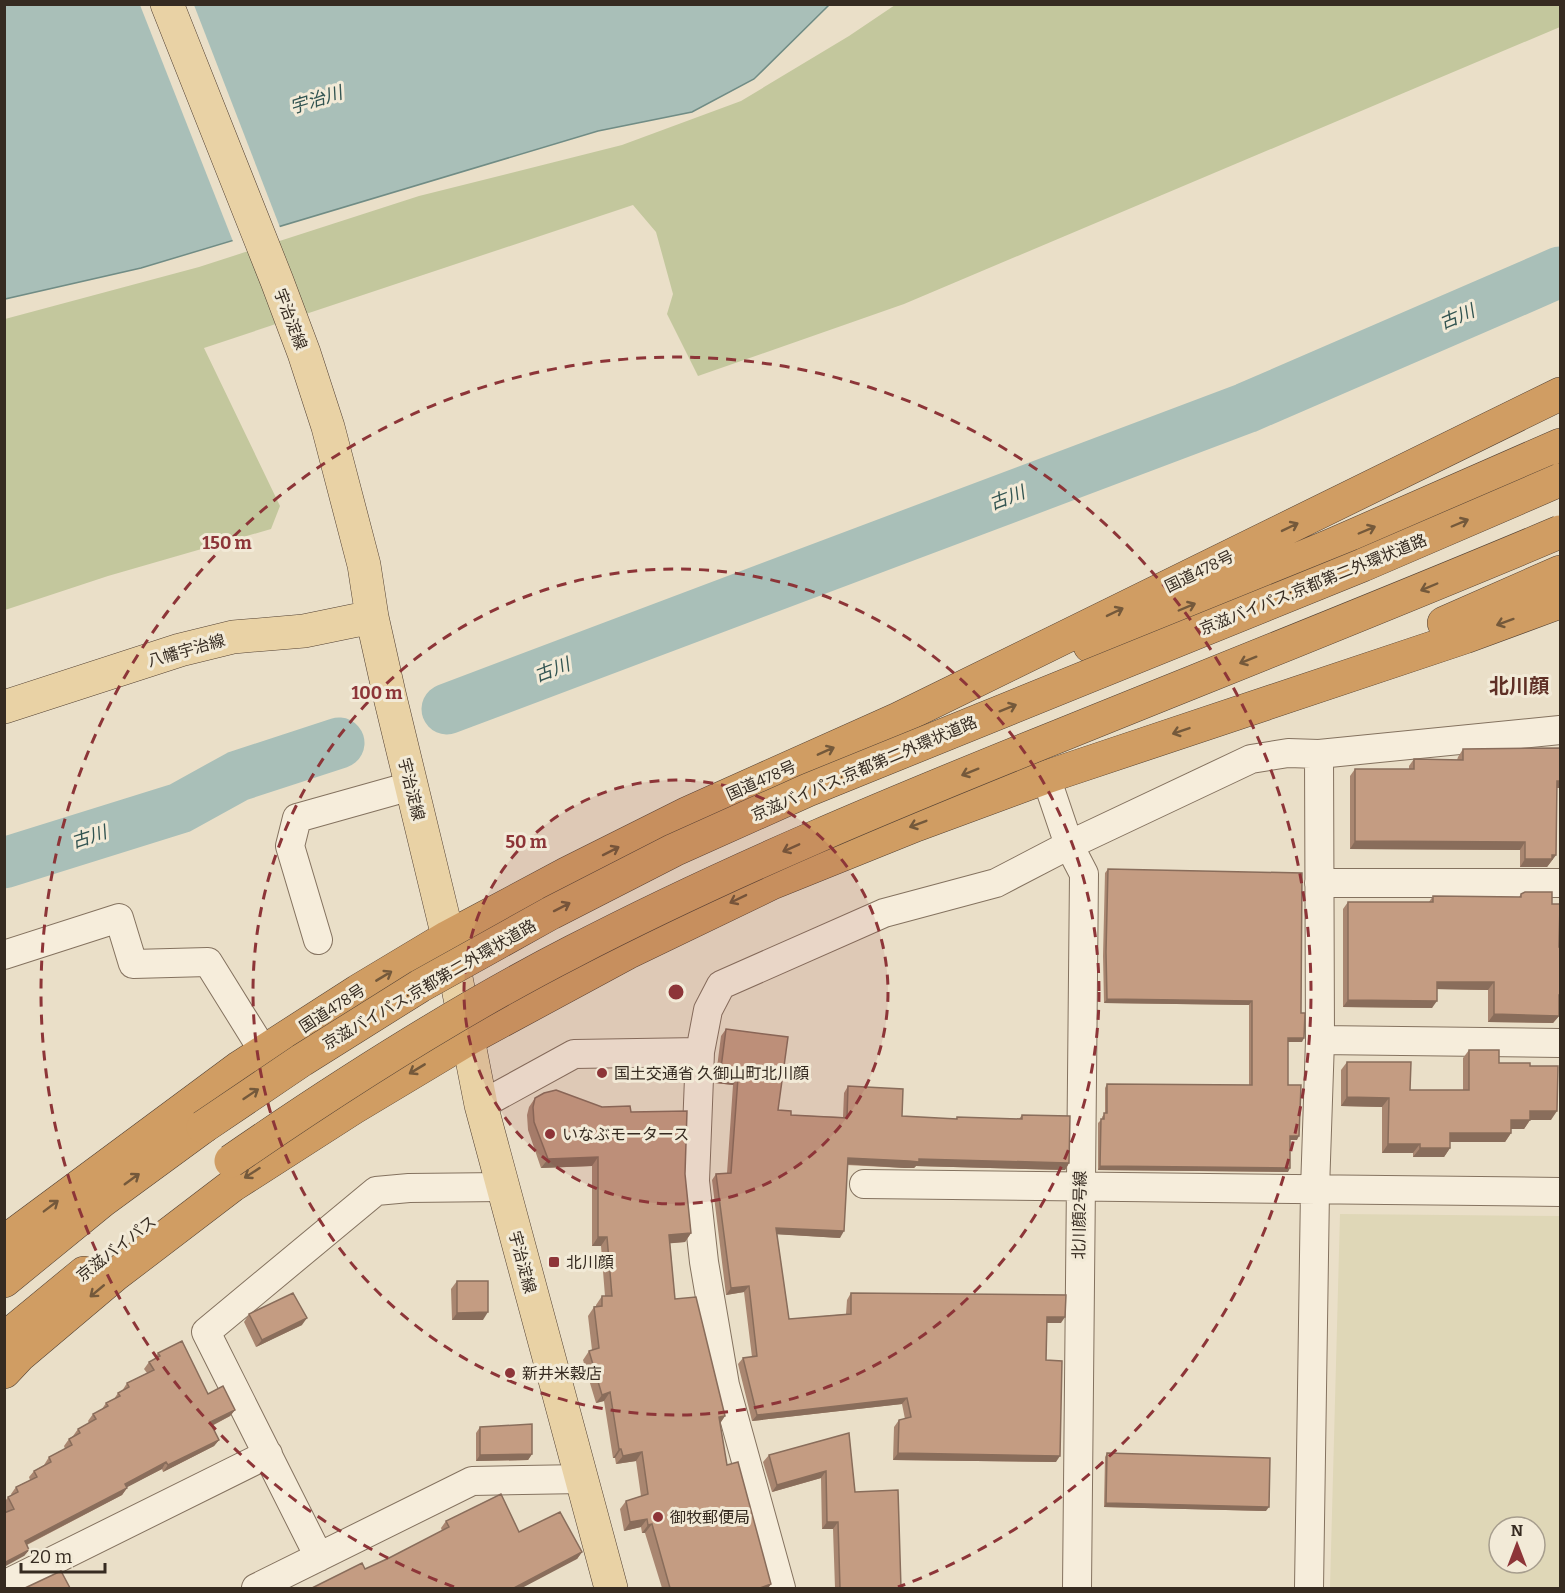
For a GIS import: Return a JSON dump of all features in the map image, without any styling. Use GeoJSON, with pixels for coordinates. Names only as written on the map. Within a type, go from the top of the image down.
{"type":"FeatureCollection","features":[{"type":"Feature","properties":{"kind":"highway","name":"国道478号"},"geometry":{"type":"LineString","coordinates":[[10,1238],[155,1129],[264,1052],[358,991],[448,937],[566,874],[688,813],[898,719],[1560,394]]}},
{"type":"Feature","properties":{"kind":"highway"},"geometry":{"type":"LineString","coordinates":[[898,719],[1114,638],[1480,482],[1560,445]]}},
{"type":"Feature","properties":{"kind":"highway","name":"京滋バイパス;京都第二外環状道路"},"geometry":{"type":"LineString","coordinates":[[4,1281],[102,1201],[202,1127],[302,1060],[420,986],[551,913],[674,850],[808,790],[1363,565],[1560,480]]}},
{"type":"Feature","properties":{"kind":"highway","name":"京滋バイパス"},"geometry":{"type":"LineString","coordinates":[[8,1359],[130,1235],[231,1161],[331,1092],[450,1019],[570,952],[700,889],[830,830],[1560,532]]}},
{"type":"Feature","properties":{"kind":"highway"},"geometry":{"type":"LineString","coordinates":[[8,1359],[233,1185],[353,1108],[468,1039],[627,953],[772,883],[916,825],[1223,716],[1557,584]]}},
{"type":"Feature","properties":{"kind":"main road","name":"宇治淀線"},"geometry":{"type":"LineString","coordinates":[[167,4],[304,353],[334,449],[364,565],[372,617],[448,937],[481,1105],[611,1588]]}},
{"type":"Feature","properties":{"kind":"main road","name":"八幡宇治線"},"geometry":{"type":"LineString","coordinates":[[4,707],[180,650],[234,636],[304,631],[372,617]]}},
{"type":"Feature","properties":{"kind":"street"},"geometry":{"type":"LineString","coordinates":[[781,1588],[725,1385],[704,1262],[695,1181],[700,1052],[708,1010],[721,985],[884,913],[996,883],[1069,844],[1251,759],[1288,753],[1319,754],[1560,730]]}},
{"type":"Feature","properties":{"kind":"street"},"geometry":{"type":"LineString","coordinates":[[1309,1588],[1315,1190],[1320,1040],[1319,754]]}},
{"type":"Feature","properties":{"kind":"street","name":"北川顔2号線"},"geometry":{"type":"LineString","coordinates":[[1046,777],[1069,844],[1084,874],[1077,1588]]}},
{"type":"Feature","properties":{"kind":"street"},"geometry":{"type":"LineString","coordinates":[[318,940],[290,846],[297,818],[411,786]]}},
{"type":"Feature","properties":{"kind":"street"},"geometry":{"type":"LineString","coordinates":[[1319,883],[1560,884]]}},
{"type":"Feature","properties":{"kind":"street"},"geometry":{"type":"LineString","coordinates":[[4,955],[119,918],[133,964],[208,962],[264,1052]]}},
{"type":"Feature","properties":{"kind":"street"},"geometry":{"type":"LineString","coordinates":[[1320,1040],[1560,1042]]}},
{"type":"Feature","properties":{"kind":"street"},"geometry":{"type":"LineString","coordinates":[[481,1105],[574,1054],[700,1052]]}},
{"type":"Feature","properties":{"kind":"street"},"geometry":{"type":"LineString","coordinates":[[864,1185],[1560,1192]]}},
{"type":"Feature","properties":{"kind":"street"},"geometry":{"type":"LineString","coordinates":[[319,1557],[206,1332],[376,1191],[502,1187]]}},
{"type":"Feature","properties":{"kind":"street"},"geometry":{"type":"LineString","coordinates":[[4,1586],[268,1454]]}},
{"type":"Feature","properties":{"kind":"street"},"geometry":{"type":"LineString","coordinates":[[256,1588],[472,1481],[583,1479]]}},
{"type":"Feature","properties":{"kind":"shaded area"},"geometry":{"type":"Polygon","coordinates":[[[1340,1214],[1560,1216],[1560,1588],[1330,1588],[1340,1214]]]}},
{"type":"Feature","properties":{"kind":"green space"},"geometry":{"type":"Polygon","coordinates":[[[895,5],[1560,5],[1560,27],[904,304],[698,376],[667,314],[673,294],[656,232],[633,205],[204,348],[280,506],[271,529],[108,576],[5,610],[5,319],[199,267],[419,196],[622,145],[741,101],[849,36],[895,5]]]}},
{"type":"Feature","properties":{"kind":"water","name":"宇治川"},"geometry":{"type":"Polygon","coordinates":[[[4,5],[829,5],[754,79],[692,112],[598,131],[141,268],[5,299],[4,5]]]}},
{"type":"Feature","properties":{"kind":"pier"},"geometry":{"type":"Polygon","coordinates":[[[140,5],[194,5],[281,230],[234,244],[140,5]]]}},
{"type":"Feature","properties":{"kind":"building"},"geometry":{"type":"Polygon","coordinates":[[[1560,748],[1556,855],[1552,855],[1552,859],[1525,859],[1525,842],[1355,841],[1355,769],[1414,769],[1414,759],[1463,760],[1463,749],[1560,748]]]}},
{"type":"Feature","properties":{"kind":"building"},"geometry":{"type":"Polygon","coordinates":[[[1108,869],[1302,873],[1301,1013],[1305,1013],[1304,1038],[1288,1038],[1288,1085],[1301,1085],[1299,1136],[1290,1136],[1290,1168],[1100,1166],[1101,1119],[1104,1119],[1104,1113],[1107,1113],[1107,1084],[1252,1085],[1252,1001],[1107,999],[1108,869]]]}},
{"type":"Feature","properties":{"kind":"building"},"geometry":{"type":"Polygon","coordinates":[[[1552,892],[1552,904],[1560,904],[1559,1016],[1494,1014],[1494,982],[1437,982],[1437,1001],[1348,1000],[1348,902],[1433,902],[1433,896],[1521,897],[1521,894],[1552,892]]]}},
{"type":"Feature","properties":{"kind":"building"},"geometry":{"type":"Polygon","coordinates":[[[726,1029],[788,1037],[778,1110],[791,1111],[791,1115],[847,1118],[848,1086],[903,1089],[902,1116],[1022,1119],[1022,1115],[1070,1116],[1069,1163],[919,1159],[919,1162],[848,1158],[844,1231],[776,1228],[789,1319],[851,1314],[851,1293],[1066,1295],[1065,1317],[1047,1317],[1046,1360],[1062,1361],[1060,1456],[898,1453],[899,1420],[911,1417],[907,1398],[757,1415],[743,1358],[757,1356],[749,1286],[731,1288],[716,1174],[731,1173],[738,1078],[720,1076],[726,1029]]]}},
{"type":"Feature","properties":{"kind":"building"},"geometry":{"type":"Polygon","coordinates":[[[1469,1050],[1499,1050],[1499,1063],[1558,1066],[1557,1111],[1530,1111],[1530,1120],[1511,1120],[1511,1133],[1450,1133],[1450,1148],[1420,1148],[1420,1144],[1388,1144],[1389,1098],[1347,1097],[1347,1062],[1411,1062],[1410,1090],[1469,1090],[1469,1050]]]}},
{"type":"Feature","properties":{"kind":"building"},"geometry":{"type":"Polygon","coordinates":[[[556,1090],[602,1107],[630,1106],[631,1112],[687,1111],[685,1174],[691,1233],[669,1235],[675,1299],[696,1297],[725,1416],[719,1417],[727,1465],[738,1462],[771,1584],[760,1588],[670,1588],[652,1524],[648,1525],[647,1519],[630,1522],[626,1501],[648,1494],[642,1452],[623,1456],[619,1449],[610,1392],[602,1395],[589,1351],[599,1348],[594,1307],[602,1306],[602,1296],[612,1296],[607,1237],[598,1237],[598,1157],[548,1159],[534,1122],[533,1107],[535,1098],[556,1090]]]}},
{"type":"Feature","properties":{"kind":"building"},"geometry":{"type":"Polygon","coordinates":[[[457,1281],[488,1281],[488,1312],[457,1313],[457,1281]]]}},
{"type":"Feature","properties":{"kind":"building"},"geometry":{"type":"Polygon","coordinates":[[[293,1293],[307,1318],[262,1340],[249,1314],[293,1293]]]}},
{"type":"Feature","properties":{"kind":"building"},"geometry":{"type":"Polygon","coordinates":[[[182,1341],[208,1394],[223,1386],[235,1410],[210,1422],[219,1440],[168,1465],[166,1462],[125,1484],[127,1488],[25,1541],[29,1550],[4,1563],[4,1513],[14,1509],[8,1497],[18,1492],[16,1487],[37,1477],[34,1471],[51,1462],[49,1457],[72,1445],[69,1439],[80,1433],[78,1429],[96,1419],[93,1414],[108,1406],[106,1403],[120,1396],[118,1393],[129,1387],[127,1383],[154,1370],[149,1362],[160,1356],[158,1353],[182,1341]]]}},
{"type":"Feature","properties":{"kind":"building"},"geometry":{"type":"Polygon","coordinates":[[[532,1424],[532,1454],[480,1455],[480,1427],[532,1424]]]}},
{"type":"Feature","properties":{"kind":"building"},"geometry":{"type":"Polygon","coordinates":[[[849,1433],[855,1492],[898,1490],[901,1588],[840,1588],[838,1522],[827,1522],[826,1471],[777,1485],[769,1455],[849,1433]]]}},
{"type":"Feature","properties":{"kind":"building"},"geometry":{"type":"Polygon","coordinates":[[[1107,1453],[1270,1458],[1269,1507],[1106,1503],[1107,1453]]]}},
{"type":"Feature","properties":{"kind":"building"},"geometry":{"type":"Polygon","coordinates":[[[501,1494],[519,1532],[560,1512],[582,1552],[514,1588],[312,1588],[362,1563],[365,1569],[389,1558],[449,1527],[446,1521],[501,1494]]]}},
{"type":"Feature","properties":{"kind":"building"},"geometry":{"type":"Polygon","coordinates":[[[61,1571],[70,1588],[25,1588],[61,1571]]]}},
{"type":"Feature","properties":{"kind":"waterway","name":"古川"},"geometry":{"type":"LineString","coordinates":[[447,709],[1246,408],[1560,272]]}},
{"type":"Feature","properties":{"kind":"waterway","name":"古川"},"geometry":{"type":"LineString","coordinates":[[4,863],[180,808],[238,776],[339,743]]}},
{"type":"Feature","properties":{"kind":"place","name":"国土交通省 久御山町北川顔"},"geometry":{"type":"Point","coordinates":[602,1073]}},
{"type":"Feature","properties":{"kind":"place","name":"いなぶモータース"},"geometry":{"type":"Point","coordinates":[550,1134]}},
{"type":"Feature","properties":{"kind":"place","name":"北川顔"},"geometry":{"type":"Point","coordinates":[554,1262]}},
{"type":"Feature","properties":{"kind":"place","name":"新井米穀店"},"geometry":{"type":"Point","coordinates":[510,1373]}},
{"type":"Feature","properties":{"kind":"place","name":"御牧郵便局"},"geometry":{"type":"Point","coordinates":[658,1517]}},
{"type":"Feature","properties":{"kind":"district","name":"北川顔"},"geometry":{"type":"Point","coordinates":[1519,686]}}]}
